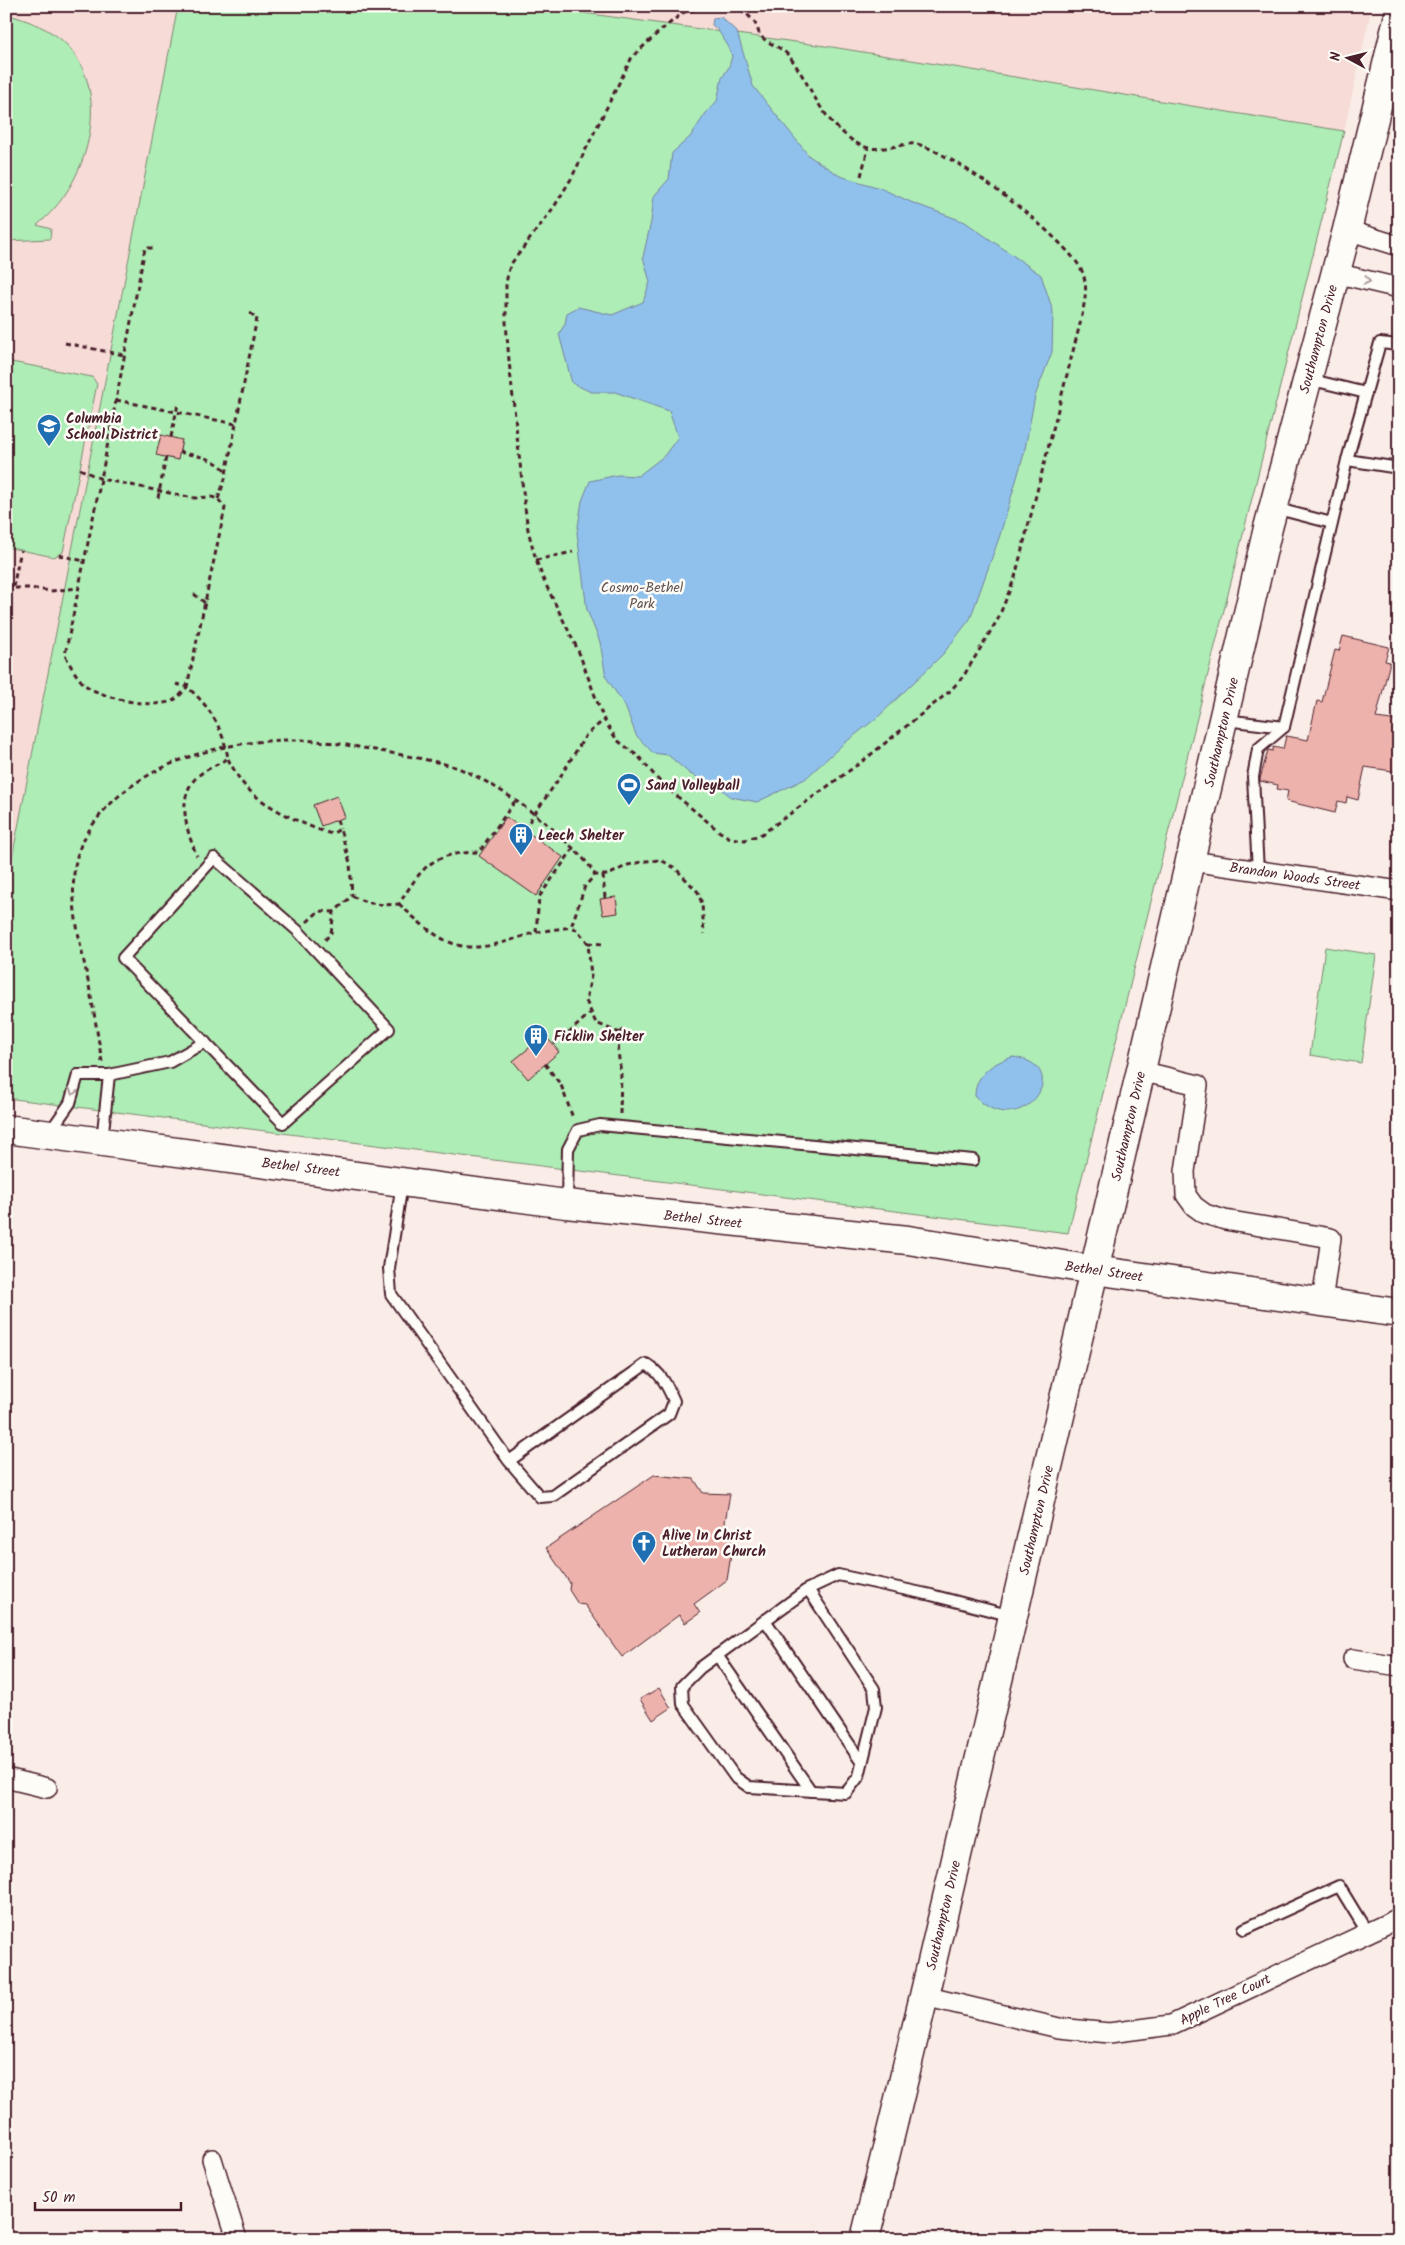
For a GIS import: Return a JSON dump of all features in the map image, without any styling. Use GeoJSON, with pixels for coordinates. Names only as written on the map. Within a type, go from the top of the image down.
{"type":"FeatureCollection","features":[{"type":"Feature","properties":{"kind":"street","name":"Southampton Drive"},"geometry":{"type":"LineString","coordinates":[[865,2239],[924,1996],[1274,508],[1399,15]]}},
{"type":"Feature","properties":{"kind":"street"},"geometry":{"type":"LineString","coordinates":[[1346,230],[1399,246]]}},
{"type":"Feature","properties":{"kind":"street"},"geometry":{"type":"LineString","coordinates":[[1335,273],[1399,288]]}},
{"type":"Feature","properties":{"kind":"street","name":"Brandon Woods Street"},"geometry":{"type":"LineString","coordinates":[[1191,861],[1399,891]]}},
{"type":"Feature","properties":{"kind":"street"},"geometry":{"type":"LineString","coordinates":[[1141,1071],[1198,1085],[1185,1171],[1186,1195],[1194,1206],[1205,1214],[1225,1220],[1331,1238],[1322,1302]]}},
{"type":"Feature","properties":{"kind":"street","name":"Bethel Street"},"geometry":{"type":"LineString","coordinates":[[6,1129],[402,1180],[566,1204],[908,1240],[1094,1270],[1399,1313]]}},
{"type":"Feature","properties":{"kind":"street"},"geometry":{"type":"LineString","coordinates":[[1352,1659],[1399,1666]]}},
{"type":"Feature","properties":{"kind":"street"},"geometry":{"type":"LineString","coordinates":[[6,1778],[47,1788]]}},
{"type":"Feature","properties":{"kind":"street","name":"Apple Tree Court"},"geometry":{"type":"LineString","coordinates":[[924,1996],[1059,2028],[1109,2033],[1171,2025],[1399,1918]]}},
{"type":"Feature","properties":{"kind":"street"},"geometry":{"type":"LineString","coordinates":[[212,2159],[237,2239]]}},
{"type":"Feature","properties":{"kind":"lane"},"geometry":{"type":"LineString","coordinates":[[1258,870],[1253,777],[1258,749],[1284,727],[1347,460],[1380,343],[1399,345]]}},
{"type":"Feature","properties":{"kind":"lane"},"geometry":{"type":"LineString","coordinates":[[1307,378],[1366,393]]}},
{"type":"Feature","properties":{"kind":"lane"},"geometry":{"type":"LineString","coordinates":[[1347,460],[1399,468]]}},
{"type":"Feature","properties":{"kind":"lane"},"geometry":{"type":"LineString","coordinates":[[1274,508],[1332,523]]}},
{"type":"Feature","properties":{"kind":"lane"},"geometry":{"type":"LineString","coordinates":[[1224,720],[1284,727]]}},
{"type":"Feature","properties":{"kind":"lane"},"geometry":{"type":"LineString","coordinates":[[214,858],[298,931],[389,1029],[283,1123],[123,958],[214,858]]}},
{"type":"Feature","properties":{"kind":"lane"},"geometry":{"type":"LineString","coordinates":[[49,1134],[70,1103],[78,1075],[106,1075],[170,1062],[205,1042]]}},
{"type":"Feature","properties":{"kind":"lane"},"geometry":{"type":"LineString","coordinates":[[102,1141],[106,1075]]}},
{"type":"Feature","properties":{"kind":"lane"},"geometry":{"type":"LineString","coordinates":[[566,1204],[568,1149],[578,1130],[600,1125],[973,1160]]}},
{"type":"Feature","properties":{"kind":"lane"},"geometry":{"type":"LineString","coordinates":[[402,1180],[389,1268],[391,1294],[509,1461],[540,1497],[553,1496],[669,1414],[674,1401],[666,1382],[655,1370],[646,1364],[509,1461]]}},
{"type":"Feature","properties":{"kind":"lane"},"geometry":{"type":"LineString","coordinates":[[808,1589],[874,1689],[876,1707],[859,1776],[846,1794],[749,1787],[735,1778],[683,1704],[682,1686],[700,1668],[808,1589],[838,1575],[922,1593],[1013,1616]]}},
{"type":"Feature","properties":{"kind":"lane"},"geometry":{"type":"LineString","coordinates":[[766,1620],[862,1763]]}},
{"type":"Feature","properties":{"kind":"lane"},"geometry":{"type":"LineString","coordinates":[[717,1655],[811,1792]]}},
{"type":"Feature","properties":{"kind":"lane"},"geometry":{"type":"LineString","coordinates":[[1244,1929],[1339,1886],[1367,1932]]}},
{"type":"Feature","properties":{"kind":"path"},"geometry":{"type":"LineString","coordinates":[[713,6],[684,12],[632,57],[571,178],[554,207],[519,253],[508,272],[506,322],[528,530],[544,581],[578,650],[604,720],[617,740],[639,757],[661,783],[720,832],[730,838],[745,840],[762,834],[779,823],[864,760],[949,692],[968,670],[1007,601],[1024,548],[1081,320],[1085,296],[1085,281],[1082,270],[1063,244],[1027,213],[969,172],[916,144],[868,149],[854,141],[831,122],[788,56],[779,46],[765,40],[759,34],[752,19],[733,6]]}},
{"type":"Feature","properties":{"kind":"path"},"geometry":{"type":"LineString","coordinates":[[861,176],[868,149]]}},
{"type":"Feature","properties":{"kind":"path"},"geometry":{"type":"LineString","coordinates":[[80,469],[101,479],[194,498],[218,499],[225,508],[187,687],[174,700],[163,704],[151,703],[98,693],[84,684],[72,669],[65,655],[78,588],[101,479],[112,429],[145,248],[153,248]]}},
{"type":"Feature","properties":{"kind":"path"},"geometry":{"type":"LineString","coordinates":[[218,499],[225,479],[257,318],[250,313]]}},
{"type":"Feature","properties":{"kind":"path"},"geometry":{"type":"LineString","coordinates":[[65,343],[124,356]]}},
{"type":"Feature","properties":{"kind":"path"},"geometry":{"type":"LineString","coordinates":[[116,400],[236,424]]}},
{"type":"Feature","properties":{"kind":"path"},"geometry":{"type":"LineString","coordinates":[[171,437],[178,404]]}},
{"type":"Feature","properties":{"kind":"path"},"geometry":{"type":"LineString","coordinates":[[179,452],[219,463],[226,470]]}},
{"type":"Feature","properties":{"kind":"path"},"geometry":{"type":"LineString","coordinates":[[158,498],[166,457]]}},
{"type":"Feature","properties":{"kind":"path"},"geometry":{"type":"LineString","coordinates":[[14,588],[21,550]]}},
{"type":"Feature","properties":{"kind":"path"},"geometry":{"type":"LineString","coordinates":[[536,560],[573,552]]}},
{"type":"Feature","properties":{"kind":"path"},"geometry":{"type":"LineString","coordinates":[[58,554],[84,561]]}},
{"type":"Feature","properties":{"kind":"path"},"geometry":{"type":"LineString","coordinates":[[6,588],[51,591],[78,588]]}},
{"type":"Feature","properties":{"kind":"path"},"geometry":{"type":"LineString","coordinates":[[194,594],[205,603]]}},
{"type":"Feature","properties":{"kind":"path"},"geometry":{"type":"LineString","coordinates":[[176,684],[187,687],[202,701],[215,718],[226,746],[228,758],[237,776],[248,790],[317,830],[332,834],[340,829]]}},
{"type":"Feature","properties":{"kind":"path"},"geometry":{"type":"LineString","coordinates":[[524,830],[586,736],[604,720]]}},
{"type":"Feature","properties":{"kind":"path"},"geometry":{"type":"LineString","coordinates":[[106,1075],[75,905],[74,872],[82,842],[102,814],[127,789],[155,772],[191,757],[226,746],[302,740],[374,750],[459,769],[535,813],[585,859],[595,875]]}},
{"type":"Feature","properties":{"kind":"path"},"geometry":{"type":"LineString","coordinates":[[202,871],[184,812],[186,798],[198,776],[228,758]]}},
{"type":"Feature","properties":{"kind":"path"},"geometry":{"type":"LineString","coordinates":[[352,896],[364,902],[382,906],[399,904],[425,866],[439,858],[459,853],[479,852],[515,801]]}},
{"type":"Feature","properties":{"kind":"path"},"geometry":{"type":"LineString","coordinates":[[337,820],[350,863],[352,896]]}},
{"type":"Feature","properties":{"kind":"path"},"geometry":{"type":"LineString","coordinates":[[536,932],[539,897],[573,849]]}},
{"type":"Feature","properties":{"kind":"path"},"geometry":{"type":"LineString","coordinates":[[571,926],[585,886],[595,875],[608,875],[628,865],[661,860],[675,868],[698,892],[702,904],[704,934]]}},
{"type":"Feature","properties":{"kind":"path"},"geometry":{"type":"LineString","coordinates":[[602,875],[605,898]]}},
{"type":"Feature","properties":{"kind":"path"},"geometry":{"type":"LineString","coordinates":[[315,949],[331,934],[334,912],[352,896]]}},
{"type":"Feature","properties":{"kind":"path"},"geometry":{"type":"LineString","coordinates":[[399,904],[422,925],[445,940],[469,947],[504,943],[536,932],[571,926],[588,943],[591,976],[586,1001],[590,1013],[596,1023],[620,1033]]}},
{"type":"Feature","properties":{"kind":"path"},"geometry":{"type":"LineString","coordinates":[[298,931],[319,911],[334,912]]}},
{"type":"Feature","properties":{"kind":"path"},"geometry":{"type":"LineString","coordinates":[[588,943],[604,944]]}},
{"type":"Feature","properties":{"kind":"path"},"geometry":{"type":"LineString","coordinates":[[554,1044],[590,1013]]}},
{"type":"Feature","properties":{"kind":"path"},"geometry":{"type":"LineString","coordinates":[[620,1127],[621,1074],[618,1052],[620,1033],[626,1028]]}},
{"type":"Feature","properties":{"kind":"path"},"geometry":{"type":"LineString","coordinates":[[546,1064],[561,1085],[578,1130]]}},
{"type":"Feature","properties":{"kind":"shaded area","name":"Columbia School District"},"geometry":{"type":"Polygon","coordinates":[[[6,6],[178,6],[6,889],[6,6]]]}},
{"type":"Feature","properties":{"kind":"shaded area"},"geometry":{"type":"Polygon","coordinates":[[[506,6],[1372,6],[1344,131],[506,6]]]}},
{"type":"Feature","properties":{"kind":"green space","name":"Cosmo-Bethel Park"},"geometry":{"type":"Polygon","coordinates":[[[178,6],[532,6],[832,47],[1344,131],[1068,1233],[6,1098],[6,889],[178,6]]]}},
{"type":"Feature","properties":{"kind":"green space"},"geometry":{"type":"Polygon","coordinates":[[[6,14],[39,26],[61,39],[81,66],[89,89],[91,114],[88,140],[81,164],[69,188],[55,208],[37,225],[51,229],[50,239],[6,241],[6,14]]]}},
{"type":"Feature","properties":{"kind":"green space"},"geometry":{"type":"Polygon","coordinates":[[[6,361],[92,377],[97,384],[63,552],[54,557],[6,547],[6,361]]]}},
{"type":"Feature","properties":{"kind":"green space"},"geometry":{"type":"Polygon","coordinates":[[[1325,947],[1376,955],[1361,1063],[1310,1055],[1325,947]]]}},
{"type":"Feature","properties":{"kind":"water"},"geometry":{"type":"Polygon","coordinates":[[[721,17],[737,32],[753,86],[809,156],[840,176],[880,188],[913,203],[965,222],[1041,275],[1053,311],[1052,352],[1035,396],[1024,454],[999,538],[970,619],[943,654],[878,717],[842,745],[805,779],[757,802],[731,797],[718,786],[690,774],[668,755],[653,753],[636,735],[625,706],[606,677],[600,642],[587,610],[577,533],[582,501],[590,481],[618,475],[638,476],[664,456],[678,437],[669,411],[615,392],[591,392],[572,383],[559,334],[565,324],[567,313],[578,307],[612,315],[643,302],[650,282],[643,257],[651,222],[654,196],[669,179],[672,153],[690,137],[706,113],[717,101],[722,78],[729,67],[732,56],[727,44],[712,25],[713,18],[721,17]]]}},
{"type":"Feature","properties":{"kind":"water"},"geometry":{"type":"Polygon","coordinates":[[[1013,1057],[1032,1063],[1041,1074],[1042,1086],[1035,1098],[1024,1108],[1009,1112],[992,1109],[975,1096],[978,1081],[987,1070],[999,1062],[1013,1057]]]}},
{"type":"Feature","properties":{"kind":"building"},"geometry":{"type":"Polygon","coordinates":[[[161,435],[182,440],[178,460],[156,455],[161,435]]]}},
{"type":"Feature","properties":{"kind":"building"},"geometry":{"type":"Polygon","coordinates":[[[1343,636],[1389,647],[1385,661],[1390,662],[1376,718],[1399,721],[1399,772],[1365,767],[1358,800],[1347,797],[1346,803],[1338,801],[1335,813],[1286,801],[1288,791],[1277,789],[1278,785],[1260,781],[1260,779],[1268,750],[1273,751],[1273,747],[1283,749],[1286,736],[1308,740],[1317,701],[1322,702],[1335,650],[1339,651],[1343,636]]]}},
{"type":"Feature","properties":{"kind":"building"},"geometry":{"type":"Polygon","coordinates":[[[337,796],[345,817],[321,826],[313,805],[337,796]]]}},
{"type":"Feature","properties":{"kind":"building","name":"Leech Shelter"},"geometry":{"type":"Polygon","coordinates":[[[506,817],[563,857],[536,896],[479,856],[506,817]]]}},
{"type":"Feature","properties":{"kind":"building"},"geometry":{"type":"Polygon","coordinates":[[[616,897],[618,913],[603,915],[600,899],[616,897]]]}},
{"type":"Feature","properties":{"kind":"building","name":"Ficklin Shelter"},"geometry":{"type":"Polygon","coordinates":[[[545,1035],[559,1052],[528,1079],[513,1061],[545,1035]]]}},
{"type":"Feature","properties":{"kind":"building","name":"Alive In Christ Lutheran Church"},"geometry":{"type":"Polygon","coordinates":[[[654,1475],[694,1479],[703,1493],[730,1494],[725,1522],[734,1536],[727,1580],[694,1604],[700,1613],[685,1623],[679,1615],[622,1657],[585,1605],[578,1604],[569,1590],[570,1583],[546,1548],[654,1475]]]}},
{"type":"Feature","properties":{"kind":"building"},"geometry":{"type":"Polygon","coordinates":[[[659,1688],[671,1708],[653,1720],[640,1699],[659,1688]]]}},
{"type":"Feature","properties":{"kind":"place","name":"Columbia School District"},"geometry":{"type":"Point","coordinates":[49,447]}},
{"type":"Feature","properties":{"kind":"place","name":"Sand Volleyball"},"geometry":{"type":"Point","coordinates":[629,806]}},
{"type":"Feature","properties":{"kind":"place","name":"Leech Shelter"},"geometry":{"type":"Point","coordinates":[521,856]}},
{"type":"Feature","properties":{"kind":"place","name":"Ficklin Shelter"},"geometry":{"type":"Point","coordinates":[536,1057]}},
{"type":"Feature","properties":{"kind":"place","name":"Alive In Christ Lutheran Church"},"geometry":{"type":"Point","coordinates":[644,1564]}}]}
